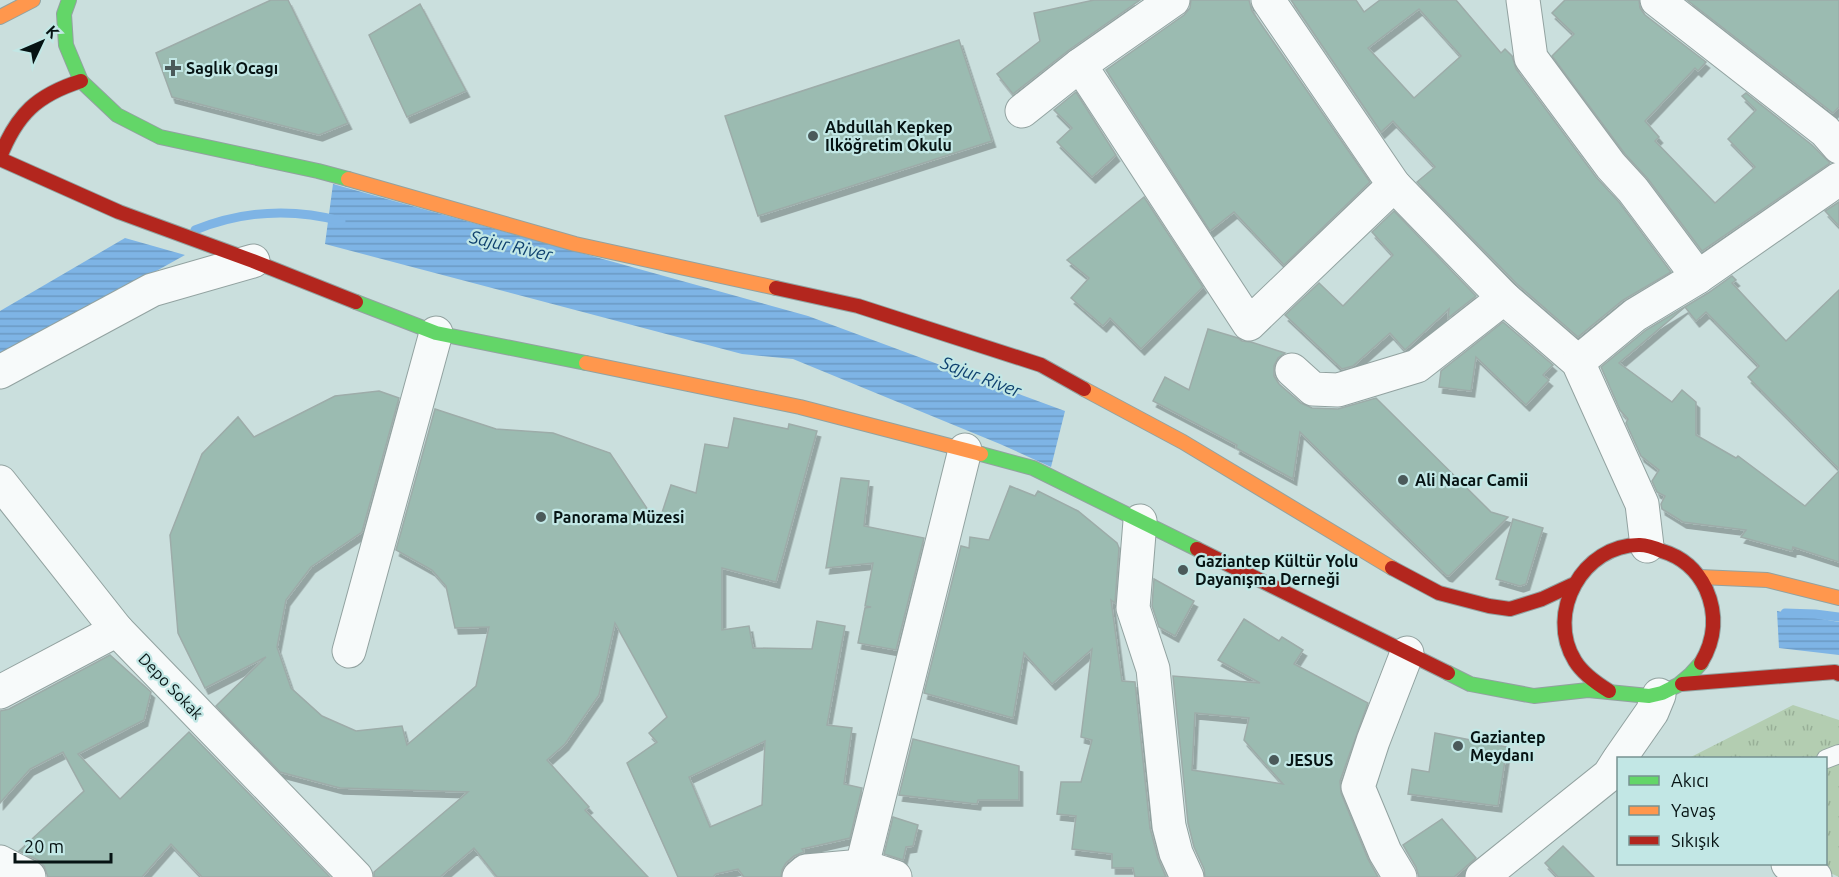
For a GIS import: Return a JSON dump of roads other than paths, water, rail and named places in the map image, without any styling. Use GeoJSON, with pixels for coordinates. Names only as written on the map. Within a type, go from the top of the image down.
{"type":"FeatureCollection","features":[{"type":"Feature","properties":{"kind":"main road"},"geometry":{"type":"LineString","coordinates":[[0,17],[33,0]]}},
{"type":"Feature","properties":{"kind":"main road"},"geometry":{"type":"LineString","coordinates":[[69,0],[64,14],[66,45],[81,81],[117,115],[160,137],[318,171],[575,244],[858,306],[1041,365],[1183,442],[1395,570],[1439,593],[1510,609],[1542,599],[1572,585]]}},
{"type":"Feature","properties":{"kind":"main road"},"geometry":{"type":"LineString","coordinates":[[81,81],[60,87],[42,97],[25,111],[14,126],[0,158],[119,212],[253,261],[436,333],[800,407],[1033,468],[1470,684],[1535,696],[1570,690],[1609,691],[1634,697],[1671,689],[1835,672],[1839,674]]}},
{"type":"Feature","properties":{"kind":"main road"},"geometry":{"type":"LineString","coordinates":[[1609,691],[1588,678],[1572,658],[1564,634],[1564,609],[1572,585],[1587,566],[1607,552],[1630,545],[1647,546],[1678,556],[1697,573],[1710,595],[1715,619],[1712,644],[1700,666],[1671,689]]}},
{"type":"Feature","properties":{"kind":"main road"},"geometry":{"type":"LineString","coordinates":[[1700,577],[1767,580],[1839,598]]}},
{"type":"Feature","properties":{"kind":"street"},"geometry":{"type":"LineString","coordinates":[[1022,111],[1080,65],[1173,0]]}},
{"type":"Feature","properties":{"kind":"street"},"geometry":{"type":"LineString","coordinates":[[1268,0],[1394,186],[1504,298],[1578,362],[1642,504],[1647,546]]}},
{"type":"Feature","properties":{"kind":"street"},"geometry":{"type":"LineString","coordinates":[[1523,0],[1531,57],[1611,166],[1633,190],[1698,277]]}},
{"type":"Feature","properties":{"kind":"street"},"geometry":{"type":"LineString","coordinates":[[1657,0],[1825,131],[1839,147]]}},
{"type":"Feature","properties":{"kind":"street"},"geometry":{"type":"LineString","coordinates":[[1080,65],[1249,324],[1394,186]]}},
{"type":"Feature","properties":{"kind":"street"},"geometry":{"type":"LineString","coordinates":[[1578,362],[1635,315],[1698,277],[1836,184]]}},
{"type":"Feature","properties":{"kind":"street"},"geometry":{"type":"LineString","coordinates":[[0,372],[152,290],[253,261]]}},
{"type":"Feature","properties":{"kind":"street"},"geometry":{"type":"LineString","coordinates":[[1292,370],[1314,389],[1338,390],[1417,366],[1504,298]]}},
{"type":"Feature","properties":{"kind":"street"},"geometry":{"type":"LineString","coordinates":[[349,651],[436,333]]}},
{"type":"Feature","properties":{"kind":"street"},"geometry":{"type":"LineString","coordinates":[[862,866],[965,450]]}},
{"type":"Feature","properties":{"kind":"street","name":"Depo Sokak"},"geometry":{"type":"LineString","coordinates":[[0,482],[117,630],[356,877]]}},
{"type":"Feature","properties":{"kind":"street"},"geometry":{"type":"LineString","coordinates":[[1140,521],[1133,608],[1153,669],[1169,826],[1176,853],[1187,877]]}},
{"type":"Feature","properties":{"kind":"street"},"geometry":{"type":"LineString","coordinates":[[0,692],[117,630]]}},
{"type":"Feature","properties":{"kind":"street"},"geometry":{"type":"LineString","coordinates":[[1400,877],[1385,852],[1358,787],[1407,652]]}},
{"type":"Feature","properties":{"kind":"street"},"geometry":{"type":"LineString","coordinates":[[1624,757],[1652,712],[1671,689]]}},
{"type":"Feature","properties":{"kind":"street"},"geometry":{"type":"LineString","coordinates":[[1482,877],[1617,768]]}},
{"type":"Feature","properties":{"kind":"street"},"geometry":{"type":"LineString","coordinates":[[0,862],[29,877]]}},
{"type":"Feature","properties":{"kind":"street"},"geometry":{"type":"LineString","coordinates":[[1790,865],[1815,877]]}},
{"type":"Feature","properties":{"kind":"street"},"geometry":{"type":"LineString","coordinates":[[799,877],[806,871],[862,866],[895,877]]}},
{"type":"Feature","properties":{"kind":"water"},"geometry":{"type":"Polygon","coordinates":[[[333,184],[808,316],[1065,411],[1051,467],[793,359],[742,354],[325,244],[333,184]]]}},
{"type":"Feature","properties":{"kind":"water"},"geometry":{"type":"Polygon","coordinates":[[[125,238],[185,255],[0,358],[0,311],[125,238]]]}},
{"type":"Feature","properties":{"kind":"water"},"geometry":{"type":"Polygon","coordinates":[[[1777,611],[1839,622],[1839,655],[1779,648],[1777,611]]]}},
{"type":"Feature","properties":{"kind":"waterway","name":"Sajur River"},"geometry":{"type":"LineString","coordinates":[[195,230],[249,215],[304,214],[341,221]]}},
{"type":"Feature","properties":{"kind":"waterway","name":"Sajur River"},"geometry":{"type":"LineString","coordinates":[[1785,613],[1839,617]]}},
{"type":"Feature","properties":{"kind":"place","name":"Saglık Ocagı"},"geometry":{"type":"Point","coordinates":[173,68]}},
{"type":"Feature","properties":{"kind":"place","name":"Abdullah Kepkep Ilköğretim Okulu"},"geometry":{"type":"Point","coordinates":[813,136]}},
{"type":"Feature","properties":{"kind":"place","name":"Ali Nacar Camii"},"geometry":{"type":"Point","coordinates":[1403,480]}},
{"type":"Feature","properties":{"kind":"place","name":"Panorama Müzesi"},"geometry":{"type":"Point","coordinates":[541,517]}},
{"type":"Feature","properties":{"kind":"place","name":"Gaziantep Kültür Yolu Dayanışma Derneği"},"geometry":{"type":"Point","coordinates":[1183,570]}},
{"type":"Feature","properties":{"kind":"place","name":"Gaziantep Meydanı"},"geometry":{"type":"Point","coordinates":[1458,746]}},
{"type":"Feature","properties":{"kind":"place","name":"JESUS"},"geometry":{"type":"Point","coordinates":[1274,760]}}]}
